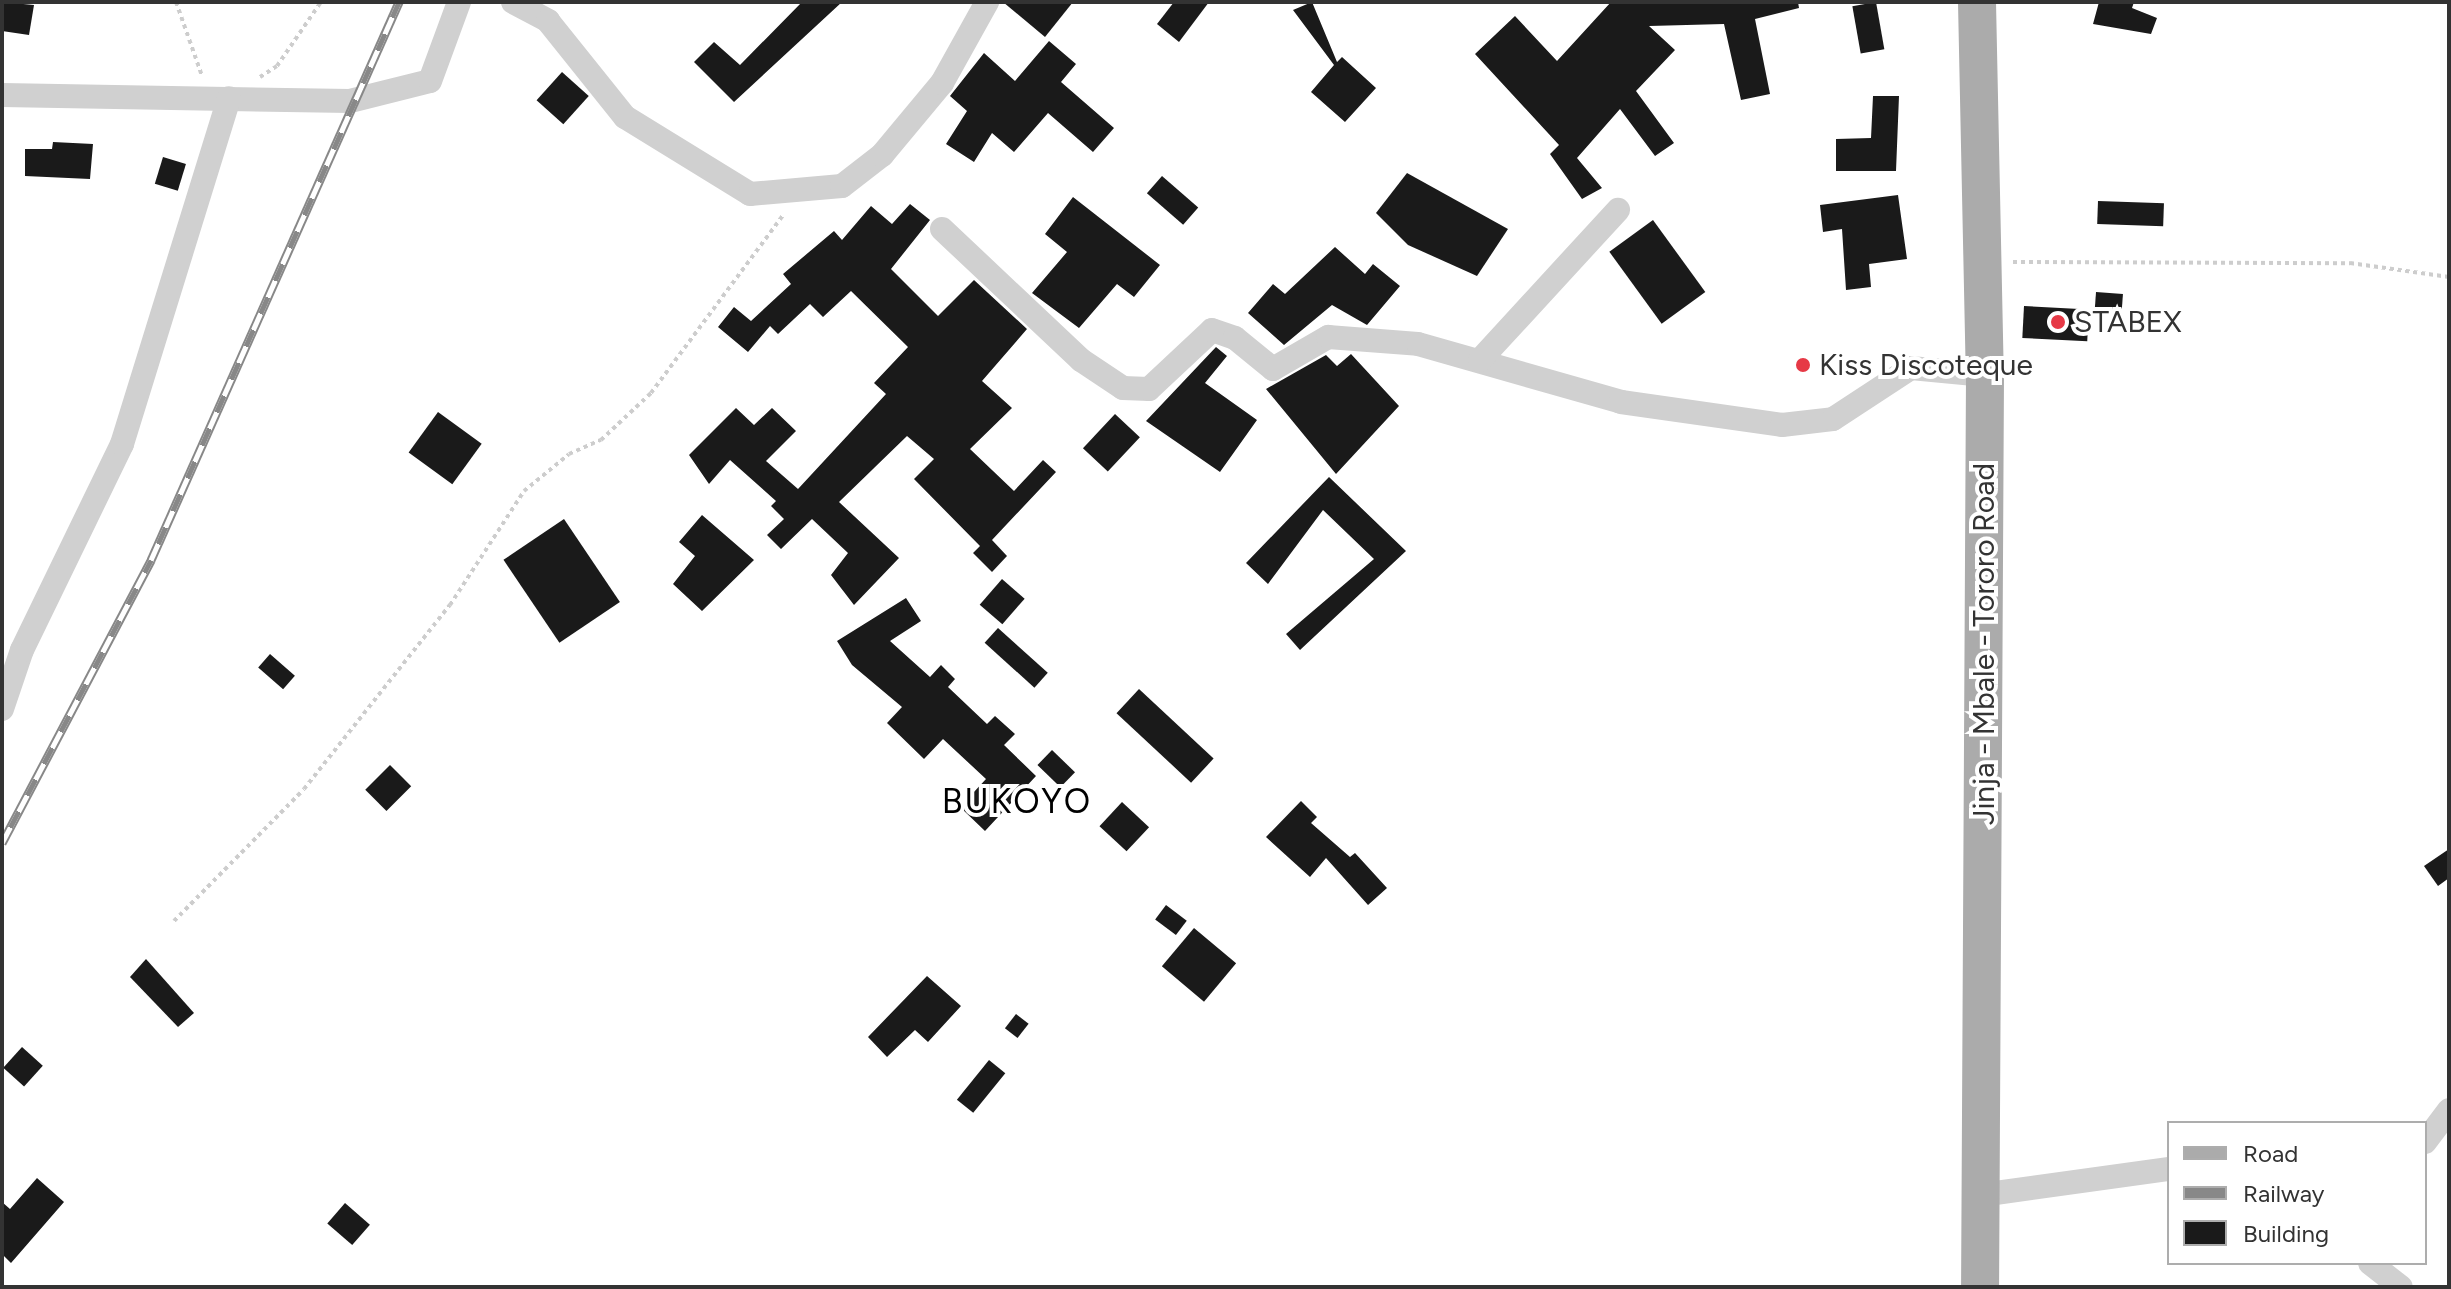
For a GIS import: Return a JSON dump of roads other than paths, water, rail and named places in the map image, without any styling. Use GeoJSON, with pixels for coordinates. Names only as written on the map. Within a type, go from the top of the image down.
{"type":"FeatureCollection","features":[{"type":"Feature","properties":{"kind":"main road","name":"Jinja - Mbale - Tororo Road"},"geometry":{"type":"LineString","coordinates":[[1977,2],[1985,375],[1980,1287]]}},
{"type":"Feature","properties":{"kind":"street"},"geometry":{"type":"LineString","coordinates":[[2,95],[350,101],[430,81],[459,2]]}},
{"type":"Feature","properties":{"kind":"street"},"geometry":{"type":"LineString","coordinates":[[513,2],[548,21],[625,117],[750,194],[842,186],[882,155],[942,83],[987,2]]}},
{"type":"Feature","properties":{"kind":"street"},"geometry":{"type":"LineString","coordinates":[[2,709],[22,650],[122,444],[219,98]]}},
{"type":"Feature","properties":{"kind":"street"},"geometry":{"type":"LineString","coordinates":[[1480,360],[1618,210]]}},
{"type":"Feature","properties":{"kind":"street"},"geometry":{"type":"LineString","coordinates":[[942,229],[1081,360],[1123,388],[1149,389],[1212,330],[1235,338],[1273,369],[1328,337],[1418,344],[1621,402],[1782,425],[1833,419],[1911,368],[1985,375]]}},
{"type":"Feature","properties":{"kind":"street"},"geometry":{"type":"LineString","coordinates":[[2427,1139],[2449,1110]]}},
{"type":"Feature","properties":{"kind":"street"},"geometry":{"type":"LineString","coordinates":[[1981,1195],[2167,1169]]}},
{"type":"Feature","properties":{"kind":"street"},"geometry":{"type":"LineString","coordinates":[[2373,1265],[2401,1287]]}},
{"type":"Feature","properties":{"kind":"railway"},"geometry":{"type":"LineString","coordinates":[[2,843],[151,560],[399,2]]}},
{"type":"Feature","properties":{"kind":"place","name":"STABEX"},"geometry":{"type":"Point","coordinates":[2058,322]}},
{"type":"Feature","properties":{"kind":"place","name":"Kiss Discoteque"},"geometry":{"type":"Point","coordinates":[1803,365]}},
{"type":"Feature","properties":{"kind":"district","name":"BUKOYO"},"geometry":{"type":"Point","coordinates":[1017,802]}}]}
